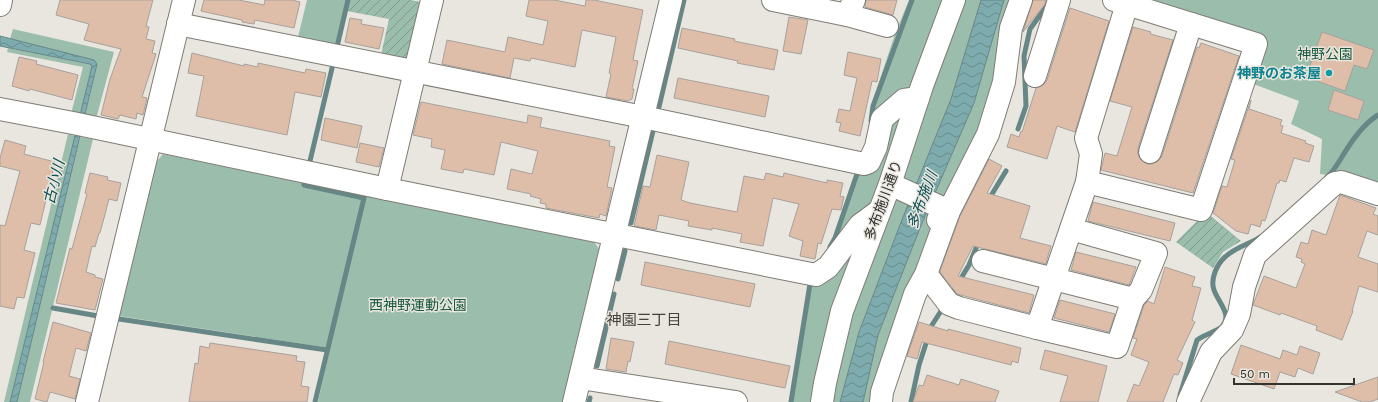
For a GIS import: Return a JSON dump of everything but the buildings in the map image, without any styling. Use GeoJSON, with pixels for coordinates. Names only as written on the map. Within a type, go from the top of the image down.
{"type":"FeatureCollection","features":[{"type":"Feature","properties":{"kind":"street"},"geometry":{"type":"LineString","coordinates":[[0,5],[1,0]]}},
{"type":"Feature","properties":{"kind":"street"},"geometry":{"type":"LineString","coordinates":[[87,402],[149,139],[184,0]]}},
{"type":"Feature","properties":{"kind":"street"},"geometry":{"type":"LineString","coordinates":[[387,189],[432,0]]}},
{"type":"Feature","properties":{"kind":"street"},"geometry":{"type":"LineString","coordinates":[[574,402],[671,0]]}},
{"type":"Feature","properties":{"kind":"street"},"geometry":{"type":"LineString","coordinates":[[773,0],[851,7],[887,26]]}},
{"type":"Feature","properties":{"kind":"street","name":"多布施川通り"},"geometry":{"type":"LineString","coordinates":[[822,402],[825,382],[842,311],[890,184],[918,98],[954,0]]}},
{"type":"Feature","properties":{"kind":"street"},"geometry":{"type":"LineString","coordinates":[[881,402],[882,392],[915,294],[926,274],[949,211],[988,134],[1004,82],[1011,28],[1021,0]]}},
{"type":"Feature","properties":{"kind":"street"},"geometry":{"type":"LineString","coordinates":[[1035,76],[1059,0]]}},
{"type":"Feature","properties":{"kind":"street"},"geometry":{"type":"LineString","coordinates":[[1037,328],[1087,182],[1091,154],[1086,138],[1120,2],[1256,44],[1201,210],[1087,182]]}},
{"type":"Feature","properties":{"kind":"street"},"geometry":{"type":"LineString","coordinates":[[178,24],[643,117],[864,164],[869,162],[876,147],[882,119],[904,100],[918,98]]}},
{"type":"Feature","properties":{"kind":"street"},"geometry":{"type":"LineString","coordinates":[[1150,152],[1191,24]]}},
{"type":"Feature","properties":{"kind":"street"},"geometry":{"type":"LineString","coordinates":[[0,109],[81,124],[387,189],[816,275],[828,267],[860,226],[879,211]]}},
{"type":"Feature","properties":{"kind":"street"},"geometry":{"type":"LineString","coordinates":[[1188,402],[1211,352],[1232,330],[1239,314],[1244,287],[1256,255],[1336,183],[1341,182],[1378,194]]}},
{"type":"Feature","properties":{"kind":"street"},"geometry":{"type":"LineString","coordinates":[[890,184],[949,211]]}},
{"type":"Feature","properties":{"kind":"street"},"geometry":{"type":"LineString","coordinates":[[870,402],[871,392],[886,347],[931,226],[949,211]]}},
{"type":"Feature","properties":{"kind":"street"},"geometry":{"type":"LineString","coordinates":[[926,274],[948,304],[1037,328],[1117,346],[1133,299],[1141,290],[1156,253],[1071,229]]}},
{"type":"Feature","properties":{"kind":"street"},"geometry":{"type":"LineString","coordinates":[[982,261],[1133,299]]}},
{"type":"Feature","properties":{"kind":"street"},"geometry":{"type":"LineString","coordinates":[[580,378],[736,402]]}},
{"type":"Feature","properties":{"kind":"green space"},"geometry":{"type":"Polygon","coordinates":[[[307,0],[350,0],[338,50],[297,41],[307,0]]]}},
{"type":"Feature","properties":{"kind":"green space"},"geometry":{"type":"Polygon","coordinates":[[[350,0],[411,0],[425,3],[412,58],[402,63],[380,59],[389,19],[347,11],[350,0]]]}},
{"type":"Feature","properties":{"kind":"green space"},"geometry":{"type":"Polygon","coordinates":[[[909,0],[948,0],[839,287],[821,353],[815,402],[789,402],[809,280],[818,268],[834,238],[867,140],[871,106],[895,34],[909,0]]]}},
{"type":"Feature","properties":{"kind":"green space"},"geometry":{"type":"Polygon","coordinates":[[[962,0],[981,0],[951,99],[903,217],[859,332],[840,402],[829,402],[847,314],[962,0]]]}},
{"type":"Feature","properties":{"kind":"green space"},"geometry":{"type":"Polygon","coordinates":[[[1004,0],[1013,0],[984,124],[875,402],[863,402],[878,335],[922,223],[974,103],[1004,0]]]}},
{"type":"Feature","properties":{"kind":"green space","name":"神野公園"},"geometry":{"type":"Polygon","coordinates":[[[1137,0],[1378,0],[1378,189],[1338,176],[1320,174],[1322,139],[1291,124],[1299,101],[1251,83],[1265,40],[1137,0]]]}},
{"type":"Feature","properties":{"kind":"green space"},"geometry":{"type":"Polygon","coordinates":[[[13,29],[114,52],[96,119],[85,117],[97,64],[10,39],[13,29]]]}},
{"type":"Feature","properties":{"kind":"green space"},"geometry":{"type":"Polygon","coordinates":[[[8,48],[90,64],[93,66],[80,116],[71,114],[83,67],[7,52],[8,48]]]}},
{"type":"Feature","properties":{"kind":"green space"},"geometry":{"type":"Polygon","coordinates":[[[68,134],[75,136],[10,402],[4,402],[68,134]]]}},
{"type":"Feature","properties":{"kind":"green space"},"geometry":{"type":"Polygon","coordinates":[[[80,137],[93,139],[30,402],[17,402],[80,137]]]}},
{"type":"Feature","properties":{"kind":"green space","name":"西神野運動公園"},"geometry":{"type":"Polygon","coordinates":[[[163,154],[594,242],[600,250],[563,402],[318,402],[330,348],[119,316],[157,161],[163,154]]]}},
{"type":"Feature","properties":{"kind":"green space"},"geometry":{"type":"Polygon","coordinates":[[[1206,212],[1241,241],[1223,252],[1213,268],[1176,242],[1206,212]]]}},
{"type":"Feature","properties":{"kind":"water","name":"多布施川"},"geometry":{"type":"Polygon","coordinates":[[[981,0],[1004,0],[974,103],[922,223],[878,335],[863,402],[840,402],[859,332],[903,217],[951,99],[981,0]]]}},
{"type":"Feature","properties":{"kind":"water"},"geometry":{"type":"Polygon","coordinates":[[[0,36],[94,60],[97,64],[17,402],[10,402],[92,66],[90,64],[0,46],[0,36]]]}},
{"type":"Feature","properties":{"kind":"waterway"},"geometry":{"type":"LineString","coordinates":[[337,47],[348,0]]}},
{"type":"Feature","properties":{"kind":"waterway"},"geometry":{"type":"LineString","coordinates":[[659,107],[684,0]]}},
{"type":"Feature","properties":{"kind":"waterway"},"geometry":{"type":"LineString","coordinates":[[871,121],[873,106],[912,0]]}},
{"type":"Feature","properties":{"kind":"waterway"},"geometry":{"type":"LineString","coordinates":[[1018,129],[1026,106],[1024,56],[1030,29],[1048,4]]}},
{"type":"Feature","properties":{"kind":"waterway"},"geometry":{"type":"LineString","coordinates":[[310,161],[333,64]]}},
{"type":"Feature","properties":{"kind":"waterway"},"geometry":{"type":"LineString","coordinates":[[1327,177],[1368,122],[1378,115]]}},
{"type":"Feature","properties":{"kind":"waterway"},"geometry":{"type":"LineString","coordinates":[[631,223],[653,131]]}},
{"type":"Feature","properties":{"kind":"waterway"},"geometry":{"type":"LineString","coordinates":[[830,247],[835,238],[858,171]]}},
{"type":"Feature","properties":{"kind":"waterway"},"geometry":{"type":"LineString","coordinates":[[989,199],[1006,171]]}},
{"type":"Feature","properties":{"kind":"waterway"},"geometry":{"type":"LineString","coordinates":[[304,183],[304,185],[364,198],[315,402]]}},
{"type":"Feature","properties":{"kind":"waterway"},"geometry":{"type":"LineString","coordinates":[[1180,395],[1197,340],[1220,329],[1225,322],[1226,318],[1224,308],[1216,295],[1213,286],[1217,268],[1229,253],[1260,237]]}},
{"type":"Feature","properties":{"kind":"waterway"},"geometry":{"type":"LineString","coordinates":[[954,290],[969,265],[979,241]]}},
{"type":"Feature","properties":{"kind":"waterway"},"geometry":{"type":"LineString","coordinates":[[618,279],[625,251]]}},
{"type":"Feature","properties":{"kind":"waterway"},"geometry":{"type":"LineString","coordinates":[[791,402],[810,284]]}},
{"type":"Feature","properties":{"kind":"waterway"},"geometry":{"type":"LineString","coordinates":[[597,366],[614,294]]}},
{"type":"Feature","properties":{"kind":"waterway"},"geometry":{"type":"LineString","coordinates":[[53,308],[98,316]]}},
{"type":"Feature","properties":{"kind":"waterway"},"geometry":{"type":"LineString","coordinates":[[911,402],[919,365],[932,325],[941,311]]}},
{"type":"Feature","properties":{"kind":"waterway"},"geometry":{"type":"LineString","coordinates":[[119,319],[327,350]]}},
{"type":"Feature","properties":{"kind":"waterway"},"geometry":{"type":"LineString","coordinates":[[589,402],[590,398]]}},
{"type":"Feature","properties":{"kind":"place","name":"神野のお茶屋"},"geometry":{"type":"Point","coordinates":[1329,73]}},
{"type":"Feature","properties":{"kind":"district","name":"神園三丁目"},"geometry":{"type":"Point","coordinates":[644,320]}},
{"type":"Feature","properties":{"kind":"water label","name":"古小川"},"geometry":{"type":"Point","coordinates":[54,182]}}]}
